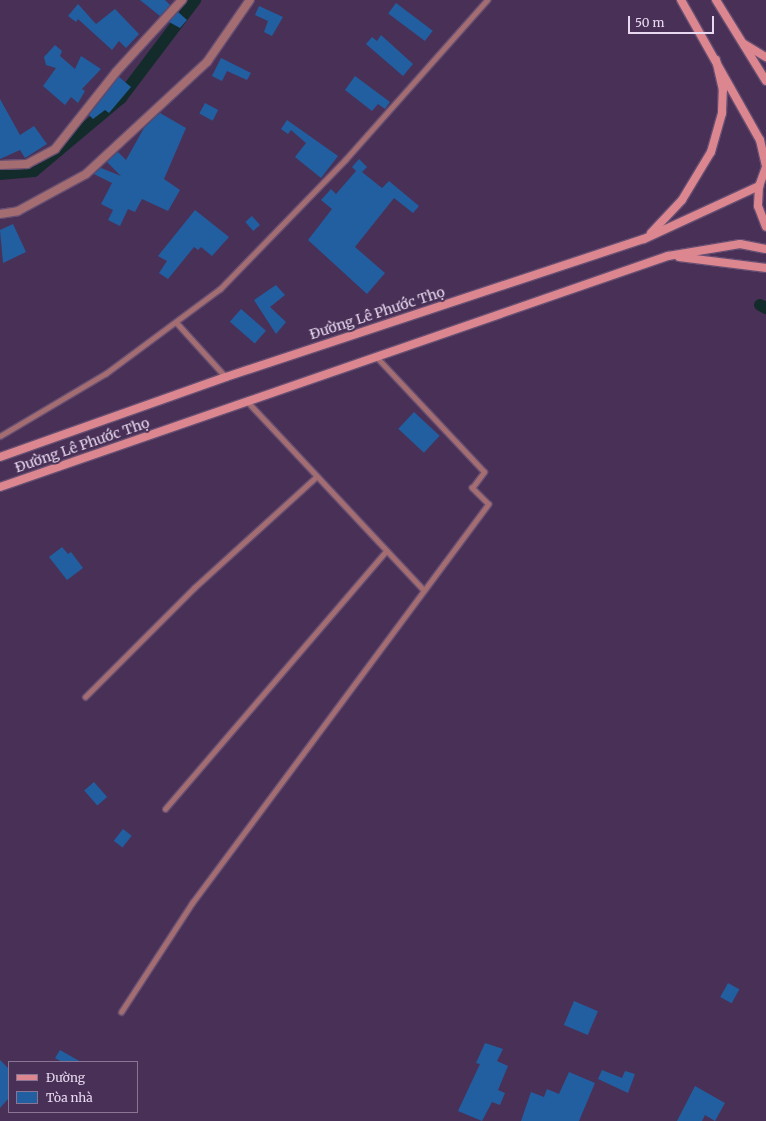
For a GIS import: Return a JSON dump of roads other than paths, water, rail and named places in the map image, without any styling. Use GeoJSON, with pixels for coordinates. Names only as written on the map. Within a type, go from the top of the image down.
{"type":"FeatureCollection","features":[{"type":"Feature","properties":{"kind":"street"},"geometry":{"type":"LineString","coordinates":[[0,165],[27,164],[55,149],[116,72],[182,0]]}},
{"type":"Feature","properties":{"kind":"street"},"geometry":{"type":"LineString","coordinates":[[0,214],[18,211],[86,174],[207,62],[250,0]]}},
{"type":"Feature","properties":{"kind":"street"},"geometry":{"type":"LineString","coordinates":[[680,0],[716,60],[760,140],[766,167],[759,186],[758,206],[766,228]]}},
{"type":"Feature","properties":{"kind":"street"},"geometry":{"type":"LineString","coordinates":[[716,0],[766,81]]}},
{"type":"Feature","properties":{"kind":"street"},"geometry":{"type":"LineString","coordinates":[[743,44],[766,57]]}},
{"type":"Feature","properties":{"kind":"street"},"geometry":{"type":"LineString","coordinates":[[644,239],[668,219],[704,168],[711,152],[722,113],[723,90],[716,60]]}},
{"type":"Feature","properties":{"kind":"street","name":"Đường Lê Phước Thọ"},"geometry":{"type":"LineString","coordinates":[[0,456],[226,377],[644,239],[759,186]]}},
{"type":"Feature","properties":{"kind":"street","name":"Đường Lê Phước Thọ"},"geometry":{"type":"LineString","coordinates":[[0,487],[668,256],[740,244],[766,248]]}},
{"type":"Feature","properties":{"kind":"street"},"geometry":{"type":"LineString","coordinates":[[668,256],[766,268]]}},
{"type":"Feature","properties":{"kind":"lane"},"geometry":{"type":"LineString","coordinates":[[0,436],[105,374],[177,323],[220,289],[345,160],[488,0]]}},
{"type":"Feature","properties":{"kind":"lane"},"geometry":{"type":"LineString","coordinates":[[177,323],[226,377]]}},
{"type":"Feature","properties":{"kind":"lane"},"geometry":{"type":"LineString","coordinates":[[120,1012],[192,903],[488,504],[472,488],[484,472],[376,358]]}},
{"type":"Feature","properties":{"kind":"lane"},"geometry":{"type":"LineString","coordinates":[[247,401],[316,477],[424,590]]}},
{"type":"Feature","properties":{"kind":"lane"},"geometry":{"type":"LineString","coordinates":[[85,697],[194,588],[316,477]]}},
{"type":"Feature","properties":{"kind":"lane"},"geometry":{"type":"LineString","coordinates":[[165,809],[386,551]]}},
{"type":"Feature","properties":{"kind":"waterway"},"geometry":{"type":"LineString","coordinates":[[0,174],[34,171],[121,98],[195,0]]}},
{"type":"Feature","properties":{"kind":"waterway"},"geometry":{"type":"LineString","coordinates":[[760,305],[766,308]]}}]}
